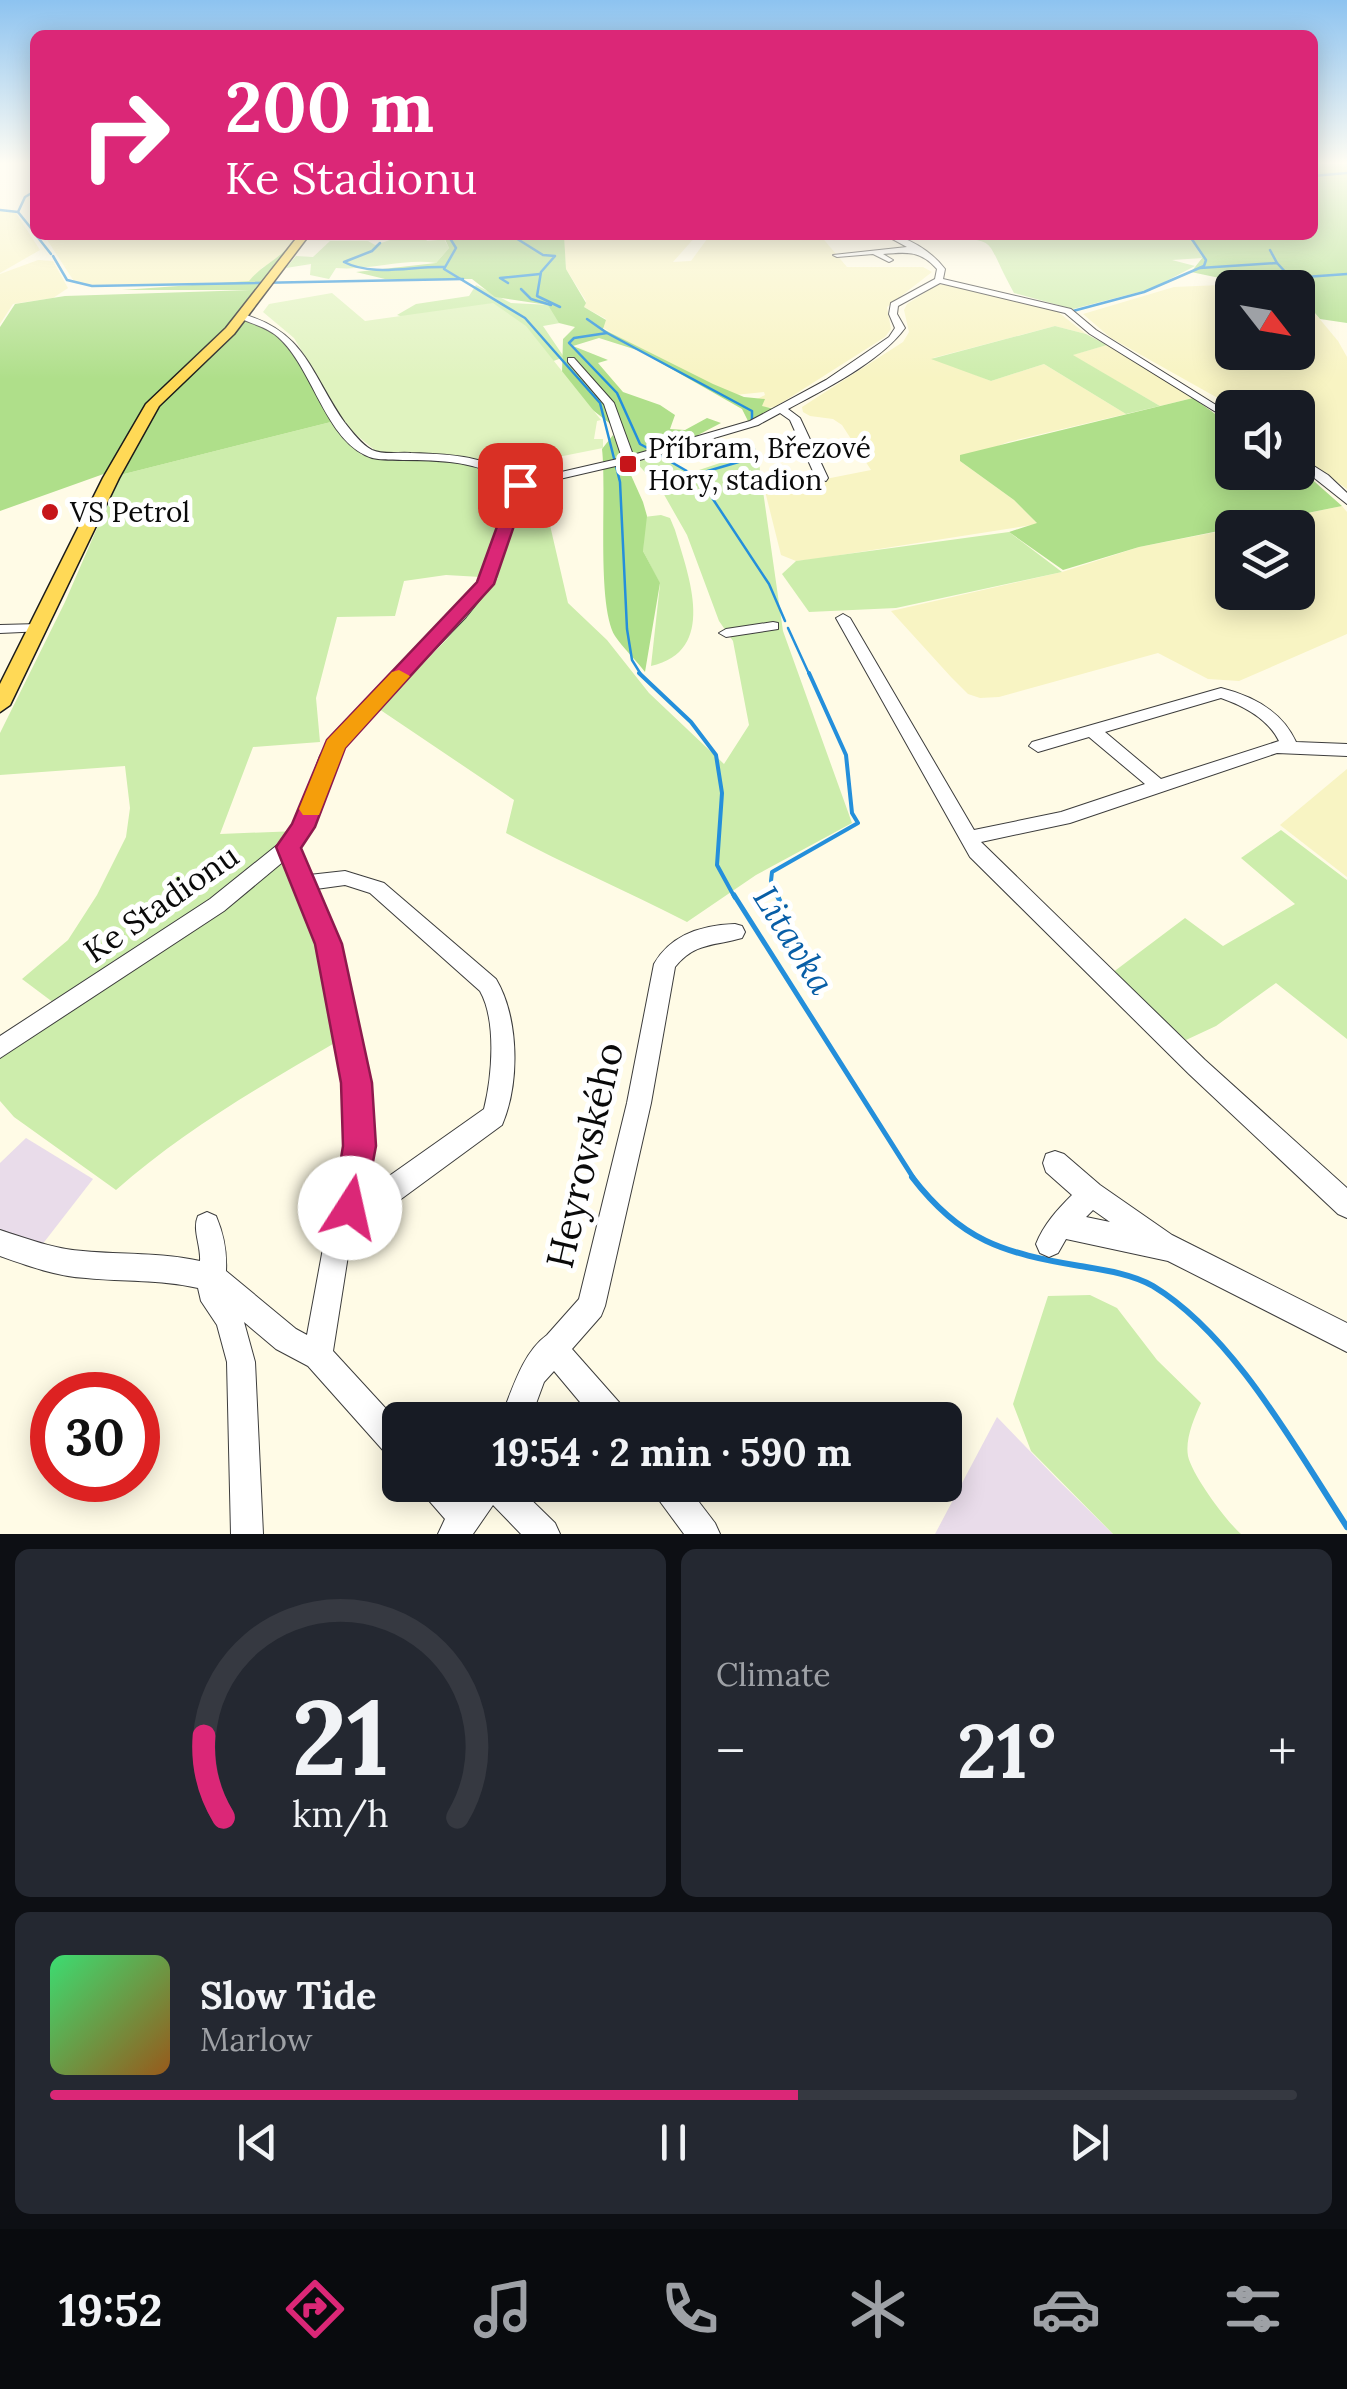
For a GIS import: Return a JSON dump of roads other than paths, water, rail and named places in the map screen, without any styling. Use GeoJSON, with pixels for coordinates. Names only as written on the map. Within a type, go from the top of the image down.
{"type":"FeatureCollection","features":[{"type":"Feature","properties":{"kind":"main road"},"geometry":{"type":"LineString","coordinates":[[0,705],[112,478],[153,404],[242,317],[300,240]]}},
{"type":"Feature","properties":{"kind":"street"},"geometry":{"type":"LineString","coordinates":[[900,240],[938,263],[939,280]]}},
{"type":"Feature","properties":{"kind":"street"},"geometry":{"type":"LineString","coordinates":[[836,255],[914,249]]}},
{"type":"Feature","properties":{"kind":"street"},"geometry":{"type":"LineString","coordinates":[[874,252],[889,260]]}},
{"type":"Feature","properties":{"kind":"street"},"geometry":{"type":"LineString","coordinates":[[242,317],[264,322],[286,340],[300,357],[335,422],[368,453],[451,459],[493,467],[520,485],[626,461],[754,423],[782,410],[892,339],[900,328],[893,314],[894,306],[939,280],[1068,311],[1093,332],[1215,408]]}},
{"type":"Feature","properties":{"kind":"street"},"geometry":{"type":"LineString","coordinates":[[571,360],[609,403],[626,461]]}},
{"type":"Feature","properties":{"kind":"street"},"geometry":{"type":"LineString","coordinates":[[782,410],[795,418],[822,478]]}},
{"type":"Feature","properties":{"kind":"street"},"geometry":{"type":"LineString","coordinates":[[1315,472],[1347,500]]}},
{"type":"Feature","properties":{"kind":"street","name":"Ke Stadionu"},"geometry":{"type":"LineString","coordinates":[[0,1048],[217,905],[288,847],[303,827],[335,746],[485,584],[520,485]]}},
{"type":"Feature","properties":{"kind":"street"},"geometry":{"type":"LineString","coordinates":[[843,618],[967,838],[989,865],[1197,1067],[1347,1205]]}},
{"type":"Feature","properties":{"kind":"street"},"geometry":{"type":"LineString","coordinates":[[726,632],[773,626]]}},
{"type":"Feature","properties":{"kind":"street"},"geometry":{"type":"LineString","coordinates":[[0,629],[40,628]]}},
{"type":"Feature","properties":{"kind":"street"},"geometry":{"type":"LineString","coordinates":[[1038,746],[1221,694],[1237,698],[1279,725],[1289,747]]}},
{"type":"Feature","properties":{"kind":"street"},"geometry":{"type":"LineString","coordinates":[[1092,730],[1156,784]]}},
{"type":"Feature","properties":{"kind":"street"},"geometry":{"type":"LineString","coordinates":[[967,838],[1063,818],[1156,784],[1289,747],[1347,750]]}},
{"type":"Feature","properties":{"kind":"street"},"geometry":{"type":"LineString","coordinates":[[288,847],[333,960],[356,1083],[360,1146],[350,1208],[337,1243],[318,1356]]}},
{"type":"Feature","properties":{"kind":"street"},"geometry":{"type":"LineString","coordinates":[[303,883],[345,878],[377,888],[488,985],[498,998],[502,1014],[498,1106],[492,1117],[373,1204],[350,1208]]}},
{"type":"Feature","properties":{"kind":"street","name":"Heyrovského"},"geometry":{"type":"LineString","coordinates":[[522,1402],[533,1373],[591,1306],[638,1104],[665,964],[690,940],[735,932]]}},
{"type":"Feature","properties":{"kind":"street"},"geometry":{"type":"LineString","coordinates":[[1056,1163],[1091,1194],[1171,1248],[1347,1338]]}},
{"type":"Feature","properties":{"kind":"street"},"geometry":{"type":"LineString","coordinates":[[1091,1194],[1055,1235],[1171,1248]]}},
{"type":"Feature","properties":{"kind":"street"},"geometry":{"type":"LineString","coordinates":[[207,1225],[214,1248],[211,1291],[229,1319],[241,1362],[247,1534]]}},
{"type":"Feature","properties":{"kind":"street"},"geometry":{"type":"LineString","coordinates":[[0,1243],[65,1262],[166,1266],[213,1278],[286,1339],[318,1356],[382,1426]]}},
{"type":"Feature","properties":{"kind":"street"},"geometry":{"type":"LineString","coordinates":[[552,1348],[598,1402]]}},
{"type":"Feature","properties":{"kind":"street"},"geometry":{"type":"LineString","coordinates":[[446,1502],[460,1526],[478,1502]]}},
{"type":"Feature","properties":{"kind":"street"},"geometry":{"type":"LineString","coordinates":[[509,1502],[544,1534]]}},
{"type":"Feature","properties":{"kind":"street"},"geometry":{"type":"LineString","coordinates":[[680,1502],[704,1534]]}},
{"type":"Feature","properties":{"kind":"waterway"},"geometry":{"type":"LineString","coordinates":[[40,240],[51,254]]}},
{"type":"Feature","properties":{"kind":"waterway","name":"Litavka"},"geometry":{"type":"LineString","coordinates":[[451,240],[456,248],[444,269],[461,279]]}},
{"type":"Feature","properties":{"kind":"waterway"},"geometry":{"type":"LineString","coordinates":[[519,240],[543,255],[555,256],[541,272],[537,296],[560,307]]}},
{"type":"Feature","properties":{"kind":"waterway"},"geometry":{"type":"LineString","coordinates":[[1073,311],[1144,292],[1204,266],[1206,260],[1192,240]]}},
{"type":"Feature","properties":{"kind":"waterway"},"geometry":{"type":"LineString","coordinates":[[380,243],[372,251],[344,262],[380,270],[444,267]]}},
{"type":"Feature","properties":{"kind":"waterway"},"geometry":{"type":"LineString","coordinates":[[1270,250],[1277,263]]}},
{"type":"Feature","properties":{"kind":"waterway"},"geometry":{"type":"LineString","coordinates":[[53,256],[67,280],[92,286],[461,279]]}},
{"type":"Feature","properties":{"kind":"waterway"},"geometry":{"type":"LineString","coordinates":[[1200,268],[1277,263]]}},
{"type":"Feature","properties":{"kind":"waterway"},"geometry":{"type":"LineString","coordinates":[[1277,263],[1291,278],[1347,274]]}},
{"type":"Feature","properties":{"kind":"waterway"},"geometry":{"type":"LineString","coordinates":[[508,283],[500,278],[540,274]]}},
{"type":"Feature","properties":{"kind":"waterway","name":"Litavka"},"geometry":{"type":"LineString","coordinates":[[461,279],[525,318],[600,403],[620,482],[627,629],[632,660],[642,676]]}},
{"type":"Feature","properties":{"kind":"waterway"},"geometry":{"type":"LineString","coordinates":[[521,289],[531,299],[551,305]]}},
{"type":"Feature","properties":{"kind":"waterway"},"geometry":{"type":"LineString","coordinates":[[587,319],[607,333]]}},
{"type":"Feature","properties":{"kind":"waterway"},"geometry":{"type":"LineString","coordinates":[[607,333],[752,411],[752,421]]}},
{"type":"Feature","properties":{"kind":"waterway"},"geometry":{"type":"LineString","coordinates":[[607,333],[574,338],[569,343],[617,393],[640,444],[651,450]]}},
{"type":"Feature","properties":{"kind":"waterway"},"geometry":{"type":"LineString","coordinates":[[694,475],[742,461],[754,449]]}},
{"type":"Feature","properties":{"kind":"waterway"},"geometry":{"type":"LineString","coordinates":[[659,455],[699,478],[769,584],[785,621]]}},
{"type":"Feature","properties":{"kind":"waterway"},"geometry":{"type":"LineString","coordinates":[[788,628],[810,676]]}},
{"type":"Feature","properties":{"kind":"waterway"},"geometry":{"type":"LineString","coordinates":[[779,898],[771,881],[772,872],[858,823],[852,813],[846,755],[809,673]]}},
{"type":"Feature","properties":{"kind":"waterway","name":"Litavka"},"geometry":{"type":"LineString","coordinates":[[642,676],[691,722],[716,755],[722,793],[717,865],[735,898]]}},
{"type":"Feature","properties":{"kind":"waterway","name":"Litavka"},"geometry":{"type":"LineString","coordinates":[[734,895],[914,1179]]}},
{"type":"Feature","properties":{"kind":"waterway"},"geometry":{"type":"LineString","coordinates":[[777,895],[785,912]]}},
{"type":"Feature","properties":{"kind":"waterway","name":"Litavka"},"geometry":{"type":"LineString","coordinates":[[912,1177],[948,1216],[985,1241],[1028,1256],[1136,1278],[1182,1307],[1237,1363],[1285,1429],[1347,1527]]}},
{"type":"Feature","properties":{"kind":"place","name":"Příbram, Březové Hory, stadion"},"geometry":{"type":"Point","coordinates":[628,464]}},
{"type":"Feature","properties":{"kind":"place","name":"VS Petrol"},"geometry":{"type":"Point","coordinates":[50,512]}}]}
